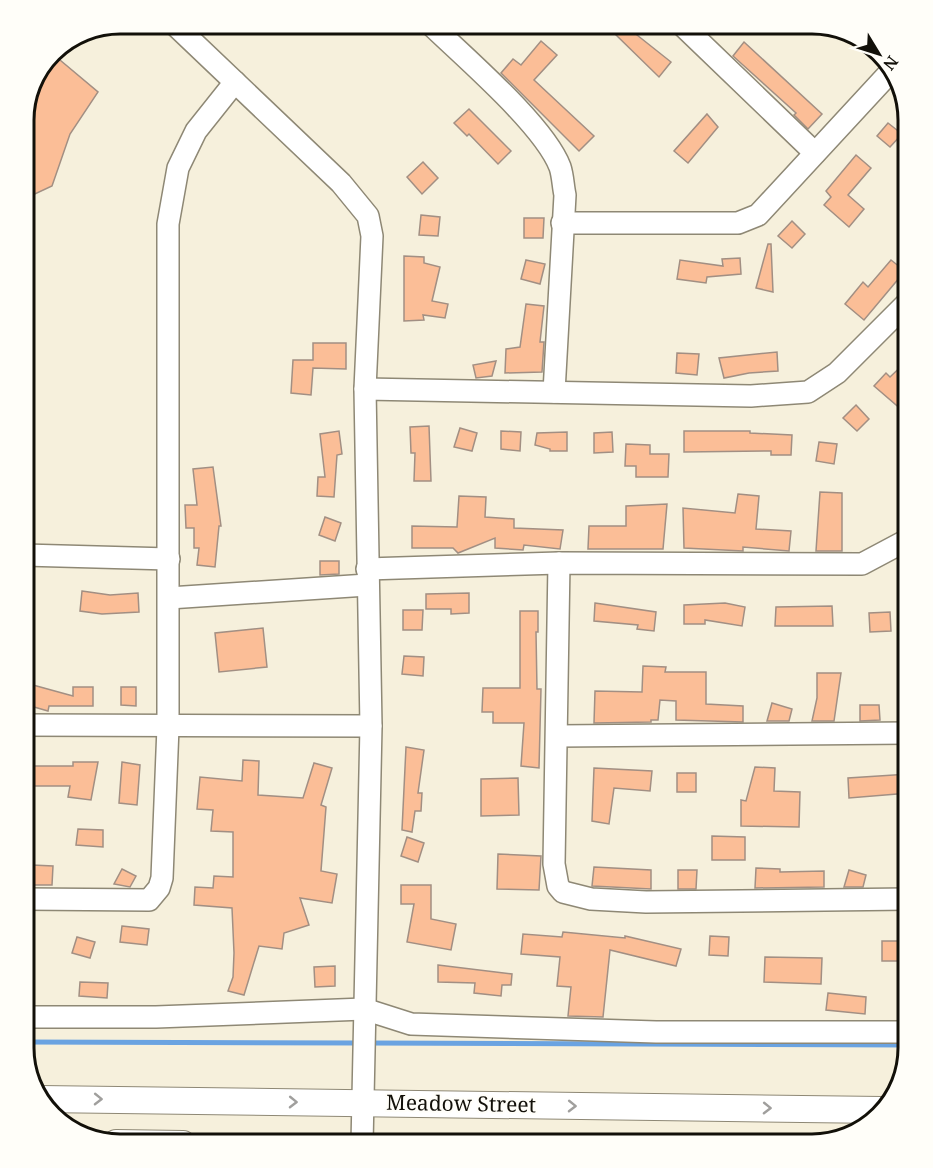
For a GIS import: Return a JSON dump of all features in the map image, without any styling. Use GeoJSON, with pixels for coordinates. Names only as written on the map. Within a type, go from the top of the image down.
{"type":"FeatureCollection","features":[{"type":"Feature","properties":{"kind":"street"},"geometry":{"type":"LineString","coordinates":[[185,34],[341,183],[368,216],[372,236],[365,389],[371,726],[362,1134]]}},
{"type":"Feature","properties":{"kind":"street"},"geometry":{"type":"LineString","coordinates":[[441,34],[518,111],[543,140],[560,167],[565,195],[555,392]]}},
{"type":"Feature","properties":{"kind":"street"},"geometry":{"type":"LineString","coordinates":[[692,35],[815,153]]}},
{"type":"Feature","properties":{"kind":"street"},"geometry":{"type":"LineString","coordinates":[[34,899],[149,900],[154,896],[162,878],[168,727],[168,224],[178,168],[196,131],[235,82]]}},
{"type":"Feature","properties":{"kind":"street"},"geometry":{"type":"LineString","coordinates":[[562,223],[738,223],[758,214],[879,84]]}},
{"type":"Feature","properties":{"kind":"street"},"geometry":{"type":"LineString","coordinates":[[365,389],[752,396],[808,392],[837,373],[898,312]]}},
{"type":"Feature","properties":{"kind":"street"},"geometry":{"type":"LineString","coordinates":[[168,598],[367,577],[559,563],[862,564],[898,545]]}},
{"type":"Feature","properties":{"kind":"street"},"geometry":{"type":"LineString","coordinates":[[35,555],[169,559]]}},
{"type":"Feature","properties":{"kind":"street"},"geometry":{"type":"LineString","coordinates":[[559,563],[558,736],[554,864],[558,886],[562,892],[591,899],[646,902],[898,899]]}},
{"type":"Feature","properties":{"kind":"street"},"geometry":{"type":"LineString","coordinates":[[34,725],[371,726]]}},
{"type":"Feature","properties":{"kind":"street"},"geometry":{"type":"LineString","coordinates":[[558,736],[898,733]]}},
{"type":"Feature","properties":{"kind":"street"},"geometry":{"type":"LineString","coordinates":[[34,1017],[364,1015],[411,1024],[656,1032],[898,1032]]}},
{"type":"Feature","properties":{"kind":"street","name":"Meadow Street"},"geometry":{"type":"LineString","coordinates":[[52,1099],[362,1094],[871,1110]]}},
{"type":"Feature","properties":{"kind":"building"},"geometry":{"type":"Polygon","coordinates":[[[616,35],[637,35],[671,62],[659,77],[616,35]]]}},
{"type":"Feature","properties":{"kind":"building"},"geometry":{"type":"Polygon","coordinates":[[[541,41],[557,55],[534,80],[594,136],[579,151],[501,73],[513,59],[521,65],[541,41]]]}},
{"type":"Feature","properties":{"kind":"building"},"geometry":{"type":"Polygon","coordinates":[[[744,42],[822,114],[808,129],[794,115],[796,113],[733,56],[744,42]]]}},
{"type":"Feature","properties":{"kind":"building"},"geometry":{"type":"Polygon","coordinates":[[[60,60],[98,92],[70,134],[52,186],[35,194],[35,115],[37,99],[43,83],[60,60]]]}},
{"type":"Feature","properties":{"kind":"building"},"geometry":{"type":"Polygon","coordinates":[[[469,109],[511,151],[498,164],[469,134],[467,136],[454,123],[469,109]]]}},
{"type":"Feature","properties":{"kind":"building"},"geometry":{"type":"Polygon","coordinates":[[[707,114],[718,127],[688,163],[674,151],[707,114]]]}},
{"type":"Feature","properties":{"kind":"building"},"geometry":{"type":"Polygon","coordinates":[[[888,123],[898,131],[898,138],[890,147],[877,136],[888,123]]]}},
{"type":"Feature","properties":{"kind":"building"},"geometry":{"type":"Polygon","coordinates":[[[856,155],[871,168],[848,195],[864,209],[849,227],[824,205],[831,197],[826,191],[856,155]]]}},
{"type":"Feature","properties":{"kind":"building"},"geometry":{"type":"Polygon","coordinates":[[[423,162],[438,178],[422,194],[407,177],[423,162]]]}},
{"type":"Feature","properties":{"kind":"building"},"geometry":{"type":"Polygon","coordinates":[[[421,215],[440,217],[438,236],[419,235],[421,215]]]}},
{"type":"Feature","properties":{"kind":"building"},"geometry":{"type":"Polygon","coordinates":[[[524,218],[544,218],[543,238],[524,238],[524,218]]]}},
{"type":"Feature","properties":{"kind":"building"},"geometry":{"type":"Polygon","coordinates":[[[792,221],[805,234],[792,248],[778,236],[792,221]]]}},
{"type":"Feature","properties":{"kind":"building"},"geometry":{"type":"Polygon","coordinates":[[[768,244],[771,244],[773,292],[756,288],[768,244]]]}},
{"type":"Feature","properties":{"kind":"building"},"geometry":{"type":"Polygon","coordinates":[[[404,256],[424,257],[424,263],[440,267],[432,301],[448,304],[445,318],[423,315],[424,320],[404,321],[404,256]]]}},
{"type":"Feature","properties":{"kind":"building"},"geometry":{"type":"Polygon","coordinates":[[[740,258],[741,274],[707,277],[706,283],[677,279],[680,260],[723,266],[722,259],[740,258]]]}},
{"type":"Feature","properties":{"kind":"building"},"geometry":{"type":"Polygon","coordinates":[[[526,260],[545,264],[540,284],[521,279],[526,260]]]}},
{"type":"Feature","properties":{"kind":"building"},"geometry":{"type":"Polygon","coordinates":[[[891,260],[898,266],[898,279],[864,320],[845,304],[863,282],[868,287],[891,260]]]}},
{"type":"Feature","properties":{"kind":"building"},"geometry":{"type":"Polygon","coordinates":[[[526,304],[544,306],[540,342],[544,342],[542,372],[505,373],[506,349],[520,347],[526,304]]]}},
{"type":"Feature","properties":{"kind":"building"},"geometry":{"type":"Polygon","coordinates":[[[313,343],[346,343],[346,369],[313,368],[311,395],[291,393],[293,360],[313,360],[313,343]]]}},
{"type":"Feature","properties":{"kind":"building"},"geometry":{"type":"Polygon","coordinates":[[[777,352],[778,371],[724,378],[719,358],[777,352]]]}},
{"type":"Feature","properties":{"kind":"building"},"geometry":{"type":"Polygon","coordinates":[[[677,353],[699,354],[697,375],[676,373],[677,353]]]}},
{"type":"Feature","properties":{"kind":"building"},"geometry":{"type":"Polygon","coordinates":[[[496,361],[492,376],[476,378],[473,365],[496,361]]]}},
{"type":"Feature","properties":{"kind":"building"},"geometry":{"type":"Polygon","coordinates":[[[898,369],[898,407],[874,386],[886,373],[890,377],[898,369]]]}},
{"type":"Feature","properties":{"kind":"building"},"geometry":{"type":"Polygon","coordinates":[[[856,405],[869,419],[857,431],[843,418],[856,405]]]}},
{"type":"Feature","properties":{"kind":"building"},"geometry":{"type":"Polygon","coordinates":[[[429,426],[431,481],[414,481],[415,453],[411,453],[410,427],[429,426]]]}},
{"type":"Feature","properties":{"kind":"building"},"geometry":{"type":"Polygon","coordinates":[[[460,428],[477,433],[472,451],[454,447],[460,428]]]}},
{"type":"Feature","properties":{"kind":"building"},"geometry":{"type":"Polygon","coordinates":[[[339,431],[342,454],[337,455],[334,497],[317,496],[318,477],[325,477],[320,434],[339,431]]]}},
{"type":"Feature","properties":{"kind":"building"},"geometry":{"type":"Polygon","coordinates":[[[501,431],[521,432],[520,451],[501,449],[501,431]]]}},
{"type":"Feature","properties":{"kind":"building"},"geometry":{"type":"Polygon","coordinates":[[[684,431],[750,431],[750,433],[792,435],[791,455],[771,455],[771,451],[684,452],[684,431]]]}},
{"type":"Feature","properties":{"kind":"building"},"geometry":{"type":"Polygon","coordinates":[[[567,432],[567,451],[550,451],[550,449],[535,445],[537,433],[567,432]]]}},
{"type":"Feature","properties":{"kind":"building"},"geometry":{"type":"Polygon","coordinates":[[[612,432],[613,452],[594,453],[594,433],[612,432]]]}},
{"type":"Feature","properties":{"kind":"building"},"geometry":{"type":"Polygon","coordinates":[[[819,442],[837,444],[834,464],[816,461],[819,442]]]}},
{"type":"Feature","properties":{"kind":"building"},"geometry":{"type":"Polygon","coordinates":[[[626,444],[650,445],[650,454],[669,454],[668,477],[636,477],[636,466],[625,466],[626,444]]]}},
{"type":"Feature","properties":{"kind":"building"},"geometry":{"type":"Polygon","coordinates":[[[213,467],[221,526],[219,526],[215,567],[197,565],[199,548],[194,548],[194,528],[186,528],[185,505],[197,505],[193,469],[213,467]]]}},
{"type":"Feature","properties":{"kind":"building"},"geometry":{"type":"Polygon","coordinates":[[[820,492],[842,493],[842,551],[816,551],[820,492]]]}},
{"type":"Feature","properties":{"kind":"building"},"geometry":{"type":"Polygon","coordinates":[[[738,494],[759,496],[756,529],[791,531],[789,551],[743,547],[743,551],[684,548],[683,508],[735,513],[738,494]]]}},
{"type":"Feature","properties":{"kind":"building"},"geometry":{"type":"Polygon","coordinates":[[[459,496],[486,497],[485,517],[514,519],[514,528],[563,530],[560,549],[524,545],[523,550],[495,548],[495,538],[458,553],[453,548],[412,548],[412,526],[457,527],[459,496]]]}},
{"type":"Feature","properties":{"kind":"building"},"geometry":{"type":"Polygon","coordinates":[[[667,504],[663,549],[588,549],[589,526],[626,526],[626,506],[667,504]]]}},
{"type":"Feature","properties":{"kind":"building"},"geometry":{"type":"Polygon","coordinates":[[[325,517],[341,523],[335,541],[319,535],[325,517]]]}},
{"type":"Feature","properties":{"kind":"building"},"geometry":{"type":"Polygon","coordinates":[[[320,561],[339,561],[339,574],[320,575],[320,561]]]}},
{"type":"Feature","properties":{"kind":"building"},"geometry":{"type":"Polygon","coordinates":[[[82,591],[110,595],[138,593],[139,612],[102,614],[80,611],[82,591]]]}},
{"type":"Feature","properties":{"kind":"building"},"geometry":{"type":"Polygon","coordinates":[[[469,593],[469,613],[451,614],[451,609],[426,609],[426,594],[469,593]]]}},
{"type":"Feature","properties":{"kind":"building"},"geometry":{"type":"Polygon","coordinates":[[[595,603],[656,612],[654,631],[637,629],[638,625],[594,621],[595,603]]]}},
{"type":"Feature","properties":{"kind":"building"},"geometry":{"type":"Polygon","coordinates":[[[725,603],[745,607],[742,626],[705,620],[705,624],[684,624],[684,605],[725,603]]]}},
{"type":"Feature","properties":{"kind":"building"},"geometry":{"type":"Polygon","coordinates":[[[832,606],[833,626],[775,626],[776,607],[832,606]]]}},
{"type":"Feature","properties":{"kind":"building"},"geometry":{"type":"Polygon","coordinates":[[[403,610],[423,610],[422,630],[403,630],[403,610]]]}},
{"type":"Feature","properties":{"kind":"building"},"geometry":{"type":"Polygon","coordinates":[[[520,611],[538,611],[537,689],[541,689],[539,768],[521,766],[524,723],[493,723],[493,712],[482,712],[483,688],[520,688],[520,611]]]}},
{"type":"Feature","properties":{"kind":"building"},"geometry":{"type":"Polygon","coordinates":[[[890,612],[891,631],[870,632],[869,613],[890,612]]]}},
{"type":"Feature","properties":{"kind":"building"},"geometry":{"type":"Polygon","coordinates":[[[263,628],[267,667],[219,672],[215,633],[263,628]]]}},
{"type":"Feature","properties":{"kind":"building"},"geometry":{"type":"Polygon","coordinates":[[[404,656],[424,657],[423,676],[402,674],[404,656]]]}},
{"type":"Feature","properties":{"kind":"building"},"geometry":{"type":"Polygon","coordinates":[[[643,666],[666,667],[665,672],[706,672],[706,704],[743,706],[743,722],[676,720],[676,701],[660,700],[658,720],[594,723],[595,691],[642,692],[643,666]]]}},
{"type":"Feature","properties":{"kind":"building"},"geometry":{"type":"Polygon","coordinates":[[[817,673],[841,673],[834,721],[812,721],[817,698],[817,673]]]}},
{"type":"Feature","properties":{"kind":"building"},"geometry":{"type":"Polygon","coordinates":[[[34,685],[73,696],[73,687],[93,687],[93,706],[49,706],[48,711],[34,707],[34,685]]]}},
{"type":"Feature","properties":{"kind":"building"},"geometry":{"type":"Polygon","coordinates":[[[121,687],[136,687],[136,706],[121,705],[121,687]]]}},
{"type":"Feature","properties":{"kind":"building"},"geometry":{"type":"Polygon","coordinates":[[[772,703],[792,709],[789,721],[767,721],[772,703]]]}},
{"type":"Feature","properties":{"kind":"building"},"geometry":{"type":"Polygon","coordinates":[[[860,705],[879,705],[880,720],[860,721],[860,705]]]}},
{"type":"Feature","properties":{"kind":"building"},"geometry":{"type":"Polygon","coordinates":[[[406,747],[424,750],[418,793],[422,793],[421,811],[415,811],[412,832],[402,830],[406,747]]]}},
{"type":"Feature","properties":{"kind":"building"},"geometry":{"type":"Polygon","coordinates":[[[243,760],[259,761],[258,795],[303,798],[314,763],[332,768],[321,805],[326,807],[321,871],[337,874],[332,903],[300,898],[309,925],[284,933],[282,949],[259,946],[244,995],[228,991],[233,977],[232,908],[194,905],[195,887],[213,888],[214,876],[233,877],[233,832],[211,831],[213,810],[197,809],[200,777],[242,781],[243,760]]]}},
{"type":"Feature","properties":{"kind":"building"},"geometry":{"type":"Polygon","coordinates":[[[73,762],[98,762],[91,800],[68,797],[70,786],[34,786],[34,766],[73,766],[73,762]]]}},
{"type":"Feature","properties":{"kind":"building"},"geometry":{"type":"Polygon","coordinates":[[[122,762],[140,765],[137,805],[119,803],[122,762]]]}},
{"type":"Feature","properties":{"kind":"building"},"geometry":{"type":"Polygon","coordinates":[[[755,767],[775,768],[774,791],[800,792],[799,827],[741,826],[741,800],[746,801],[755,767]]]}},
{"type":"Feature","properties":{"kind":"building"},"geometry":{"type":"Polygon","coordinates":[[[594,768],[652,771],[650,791],[614,788],[609,824],[592,821],[594,768]]]}},
{"type":"Feature","properties":{"kind":"building"},"geometry":{"type":"Polygon","coordinates":[[[677,773],[696,773],[696,792],[677,792],[677,773]]]}},
{"type":"Feature","properties":{"kind":"building"},"geometry":{"type":"Polygon","coordinates":[[[898,775],[898,794],[849,798],[848,778],[898,775]]]}},
{"type":"Feature","properties":{"kind":"building"},"geometry":{"type":"Polygon","coordinates":[[[518,778],[519,815],[481,816],[481,779],[518,778]]]}},
{"type":"Feature","properties":{"kind":"building"},"geometry":{"type":"Polygon","coordinates":[[[78,829],[103,830],[103,847],[76,845],[78,829]]]}},
{"type":"Feature","properties":{"kind":"building"},"geometry":{"type":"Polygon","coordinates":[[[712,836],[745,837],[745,860],[712,860],[712,836]]]}},
{"type":"Feature","properties":{"kind":"building"},"geometry":{"type":"Polygon","coordinates":[[[407,837],[424,843],[418,862],[401,856],[407,837]]]}},
{"type":"Feature","properties":{"kind":"building"},"geometry":{"type":"Polygon","coordinates":[[[498,854],[541,856],[539,890],[497,889],[498,854]]]}},
{"type":"Feature","properties":{"kind":"building"},"geometry":{"type":"Polygon","coordinates":[[[34,865],[53,866],[52,885],[34,885],[34,865]]]}},
{"type":"Feature","properties":{"kind":"building"},"geometry":{"type":"Polygon","coordinates":[[[594,867],[651,870],[651,889],[592,886],[594,867]]]}},
{"type":"Feature","properties":{"kind":"building"},"geometry":{"type":"Polygon","coordinates":[[[756,868],[780,869],[780,872],[824,871],[824,887],[755,888],[756,868]]]}},
{"type":"Feature","properties":{"kind":"building"},"geometry":{"type":"Polygon","coordinates":[[[122,869],[136,876],[130,887],[114,884],[122,869]]]}},
{"type":"Feature","properties":{"kind":"building"},"geometry":{"type":"Polygon","coordinates":[[[678,870],[697,870],[696,889],[678,889],[678,870]]]}},
{"type":"Feature","properties":{"kind":"building"},"geometry":{"type":"Polygon","coordinates":[[[849,870],[866,875],[863,887],[844,887],[849,870]]]}},
{"type":"Feature","properties":{"kind":"building"},"geometry":{"type":"Polygon","coordinates":[[[401,885],[431,885],[431,919],[456,924],[451,950],[407,942],[414,904],[401,904],[401,885]]]}},
{"type":"Feature","properties":{"kind":"building"},"geometry":{"type":"Polygon","coordinates":[[[122,926],[149,929],[147,945],[120,942],[122,926]]]}},
{"type":"Feature","properties":{"kind":"building"},"geometry":{"type":"Polygon","coordinates":[[[563,932],[625,938],[625,936],[681,949],[676,966],[610,950],[603,1017],[568,1016],[571,987],[557,986],[560,957],[521,954],[523,934],[562,937],[563,932]]]}},
{"type":"Feature","properties":{"kind":"building"},"geometry":{"type":"Polygon","coordinates":[[[710,936],[729,937],[728,956],[709,955],[710,936]]]}},
{"type":"Feature","properties":{"kind":"building"},"geometry":{"type":"Polygon","coordinates":[[[77,937],[95,942],[90,958],[72,953],[77,937]]]}},
{"type":"Feature","properties":{"kind":"building"},"geometry":{"type":"Polygon","coordinates":[[[882,941],[898,941],[898,961],[882,961],[882,941]]]}},
{"type":"Feature","properties":{"kind":"building"},"geometry":{"type":"Polygon","coordinates":[[[765,957],[822,958],[821,984],[764,982],[765,957]]]}},
{"type":"Feature","properties":{"kind":"building"},"geometry":{"type":"Polygon","coordinates":[[[438,965],[512,974],[511,985],[502,985],[501,996],[474,993],[475,983],[438,982],[438,965]]]}},
{"type":"Feature","properties":{"kind":"building"},"geometry":{"type":"Polygon","coordinates":[[[335,966],[335,986],[315,987],[314,967],[335,966]]]}},
{"type":"Feature","properties":{"kind":"building"},"geometry":{"type":"Polygon","coordinates":[[[80,982],[108,983],[107,998],[79,996],[80,982]]]}},
{"type":"Feature","properties":{"kind":"building"},"geometry":{"type":"Polygon","coordinates":[[[828,993],[866,997],[865,1014],[826,1010],[828,993]]]}},
{"type":"Feature","properties":{"kind":"waterway"},"geometry":{"type":"LineString","coordinates":[[34,1042],[358,1043]]}},
{"type":"Feature","properties":{"kind":"waterway"},"geometry":{"type":"LineString","coordinates":[[368,1043],[898,1045]]}}]}
